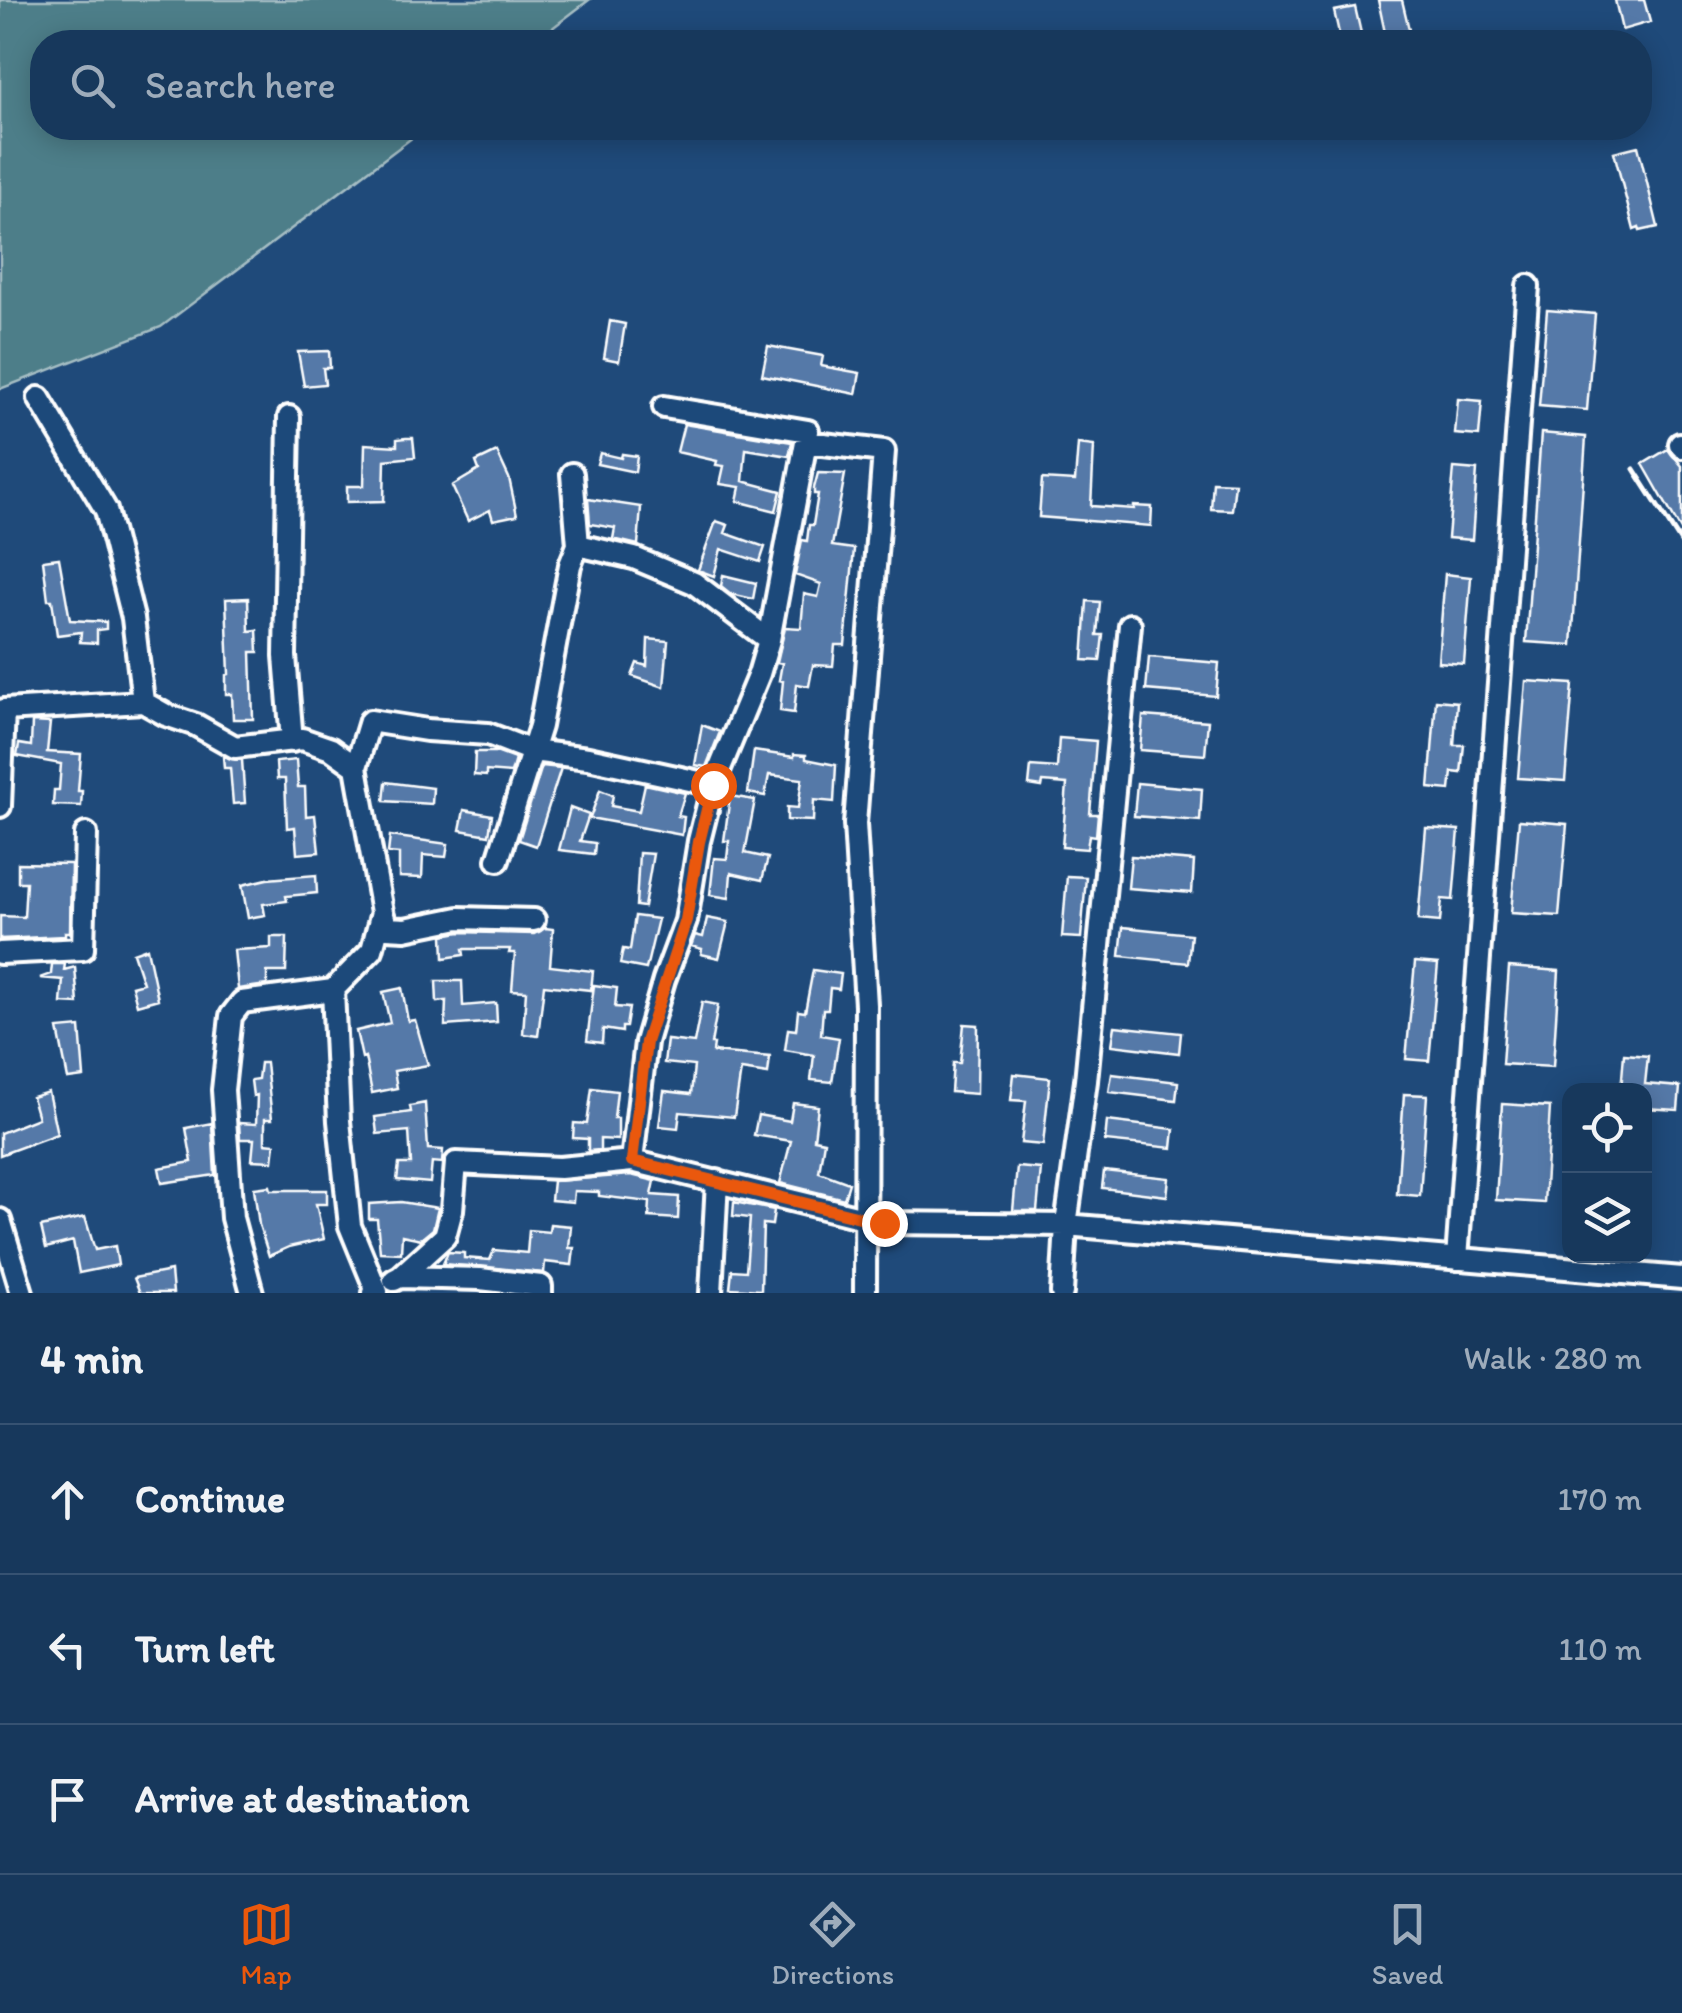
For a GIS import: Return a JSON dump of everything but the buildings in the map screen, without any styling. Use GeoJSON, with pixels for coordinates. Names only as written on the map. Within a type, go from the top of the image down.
{"type":"FeatureCollection","features":[{"type":"Feature","properties":{"kind":"street"},"geometry":{"type":"LineString","coordinates":[[1457,1259],[1528,286]]}},
{"type":"Feature","properties":{"kind":"street"},"geometry":{"type":"LineString","coordinates":[[39,398],[106,510],[133,618],[143,702]]}},
{"type":"Feature","properties":{"kind":"street"},"geometry":{"type":"LineString","coordinates":[[632,1161],[646,1042],[686,920],[713,785],[769,640],[808,431],[664,408]]}},
{"type":"Feature","properties":{"kind":"street"},"geometry":{"type":"LineString","coordinates":[[289,416],[286,656],[292,740]]}},
{"type":"Feature","properties":{"kind":"street"},"geometry":{"type":"LineString","coordinates":[[806,442],[884,451],[854,824],[866,1005],[865,1293]]}},
{"type":"Feature","properties":{"kind":"street"},"geometry":{"type":"LineString","coordinates":[[498,860],[540,726],[570,565],[578,544],[572,474]]}},
{"type":"Feature","properties":{"kind":"street"},"geometry":{"type":"LineString","coordinates":[[578,544],[634,558],[694,583],[769,640]]}},
{"type":"Feature","properties":{"kind":"street"},"geometry":{"type":"LineString","coordinates":[[1062,1293],[1130,625]]}},
{"type":"Feature","properties":{"kind":"street"},"geometry":{"type":"LineString","coordinates":[[0,806],[4,710],[143,702],[235,747],[302,739],[331,750],[356,767]]}},
{"type":"Feature","properties":{"kind":"street"},"geometry":{"type":"LineString","coordinates":[[534,920],[459,918],[387,928],[356,767],[370,721],[488,734],[532,751],[588,758],[713,785]]}},
{"type":"Feature","properties":{"kind":"street"},"geometry":{"type":"LineString","coordinates":[[0,953],[83,949],[86,834]]}},
{"type":"Feature","properties":{"kind":"street"},"geometry":{"type":"LineString","coordinates":[[252,1293],[232,1218],[223,1090],[231,1016],[242,1002],[334,990],[372,950],[382,912]]}},
{"type":"Feature","properties":{"kind":"street"},"geometry":{"type":"LineString","coordinates":[[334,990],[350,1226],[376,1293],[444,1236],[452,1210],[456,1163],[560,1168],[632,1161],[884,1223],[1066,1225],[1457,1259],[1678,1283]]}},
{"type":"Feature","properties":{"kind":"street"},"geometry":{"type":"LineString","coordinates":[[710,1293],[717,1181]]}},
{"type":"Feature","properties":{"kind":"street"},"geometry":{"type":"LineString","coordinates":[[0,1220],[13,1287]]}},
{"type":"Feature","properties":{"kind":"street"},"geometry":{"type":"LineString","coordinates":[[400,1276],[542,1286],[541,1293]]}},
{"type":"Feature","properties":{"kind":"green space"},"geometry":{"type":"Polygon","coordinates":[[[0,0],[589,0],[550,30],[30,30],[30,140],[409,140],[161,327],[0,389],[0,0]]]}},
{"type":"Feature","properties":{"kind":"railway"},"geometry":{"type":"LineString","coordinates":[[1634,469],[1682,544]]}},
{"type":"Feature","properties":{"kind":"route"},"geometry":{"type":"LineString","coordinates":[[713,785],[686,920],[646,1042],[632,1161],[884,1223]]}}]}
